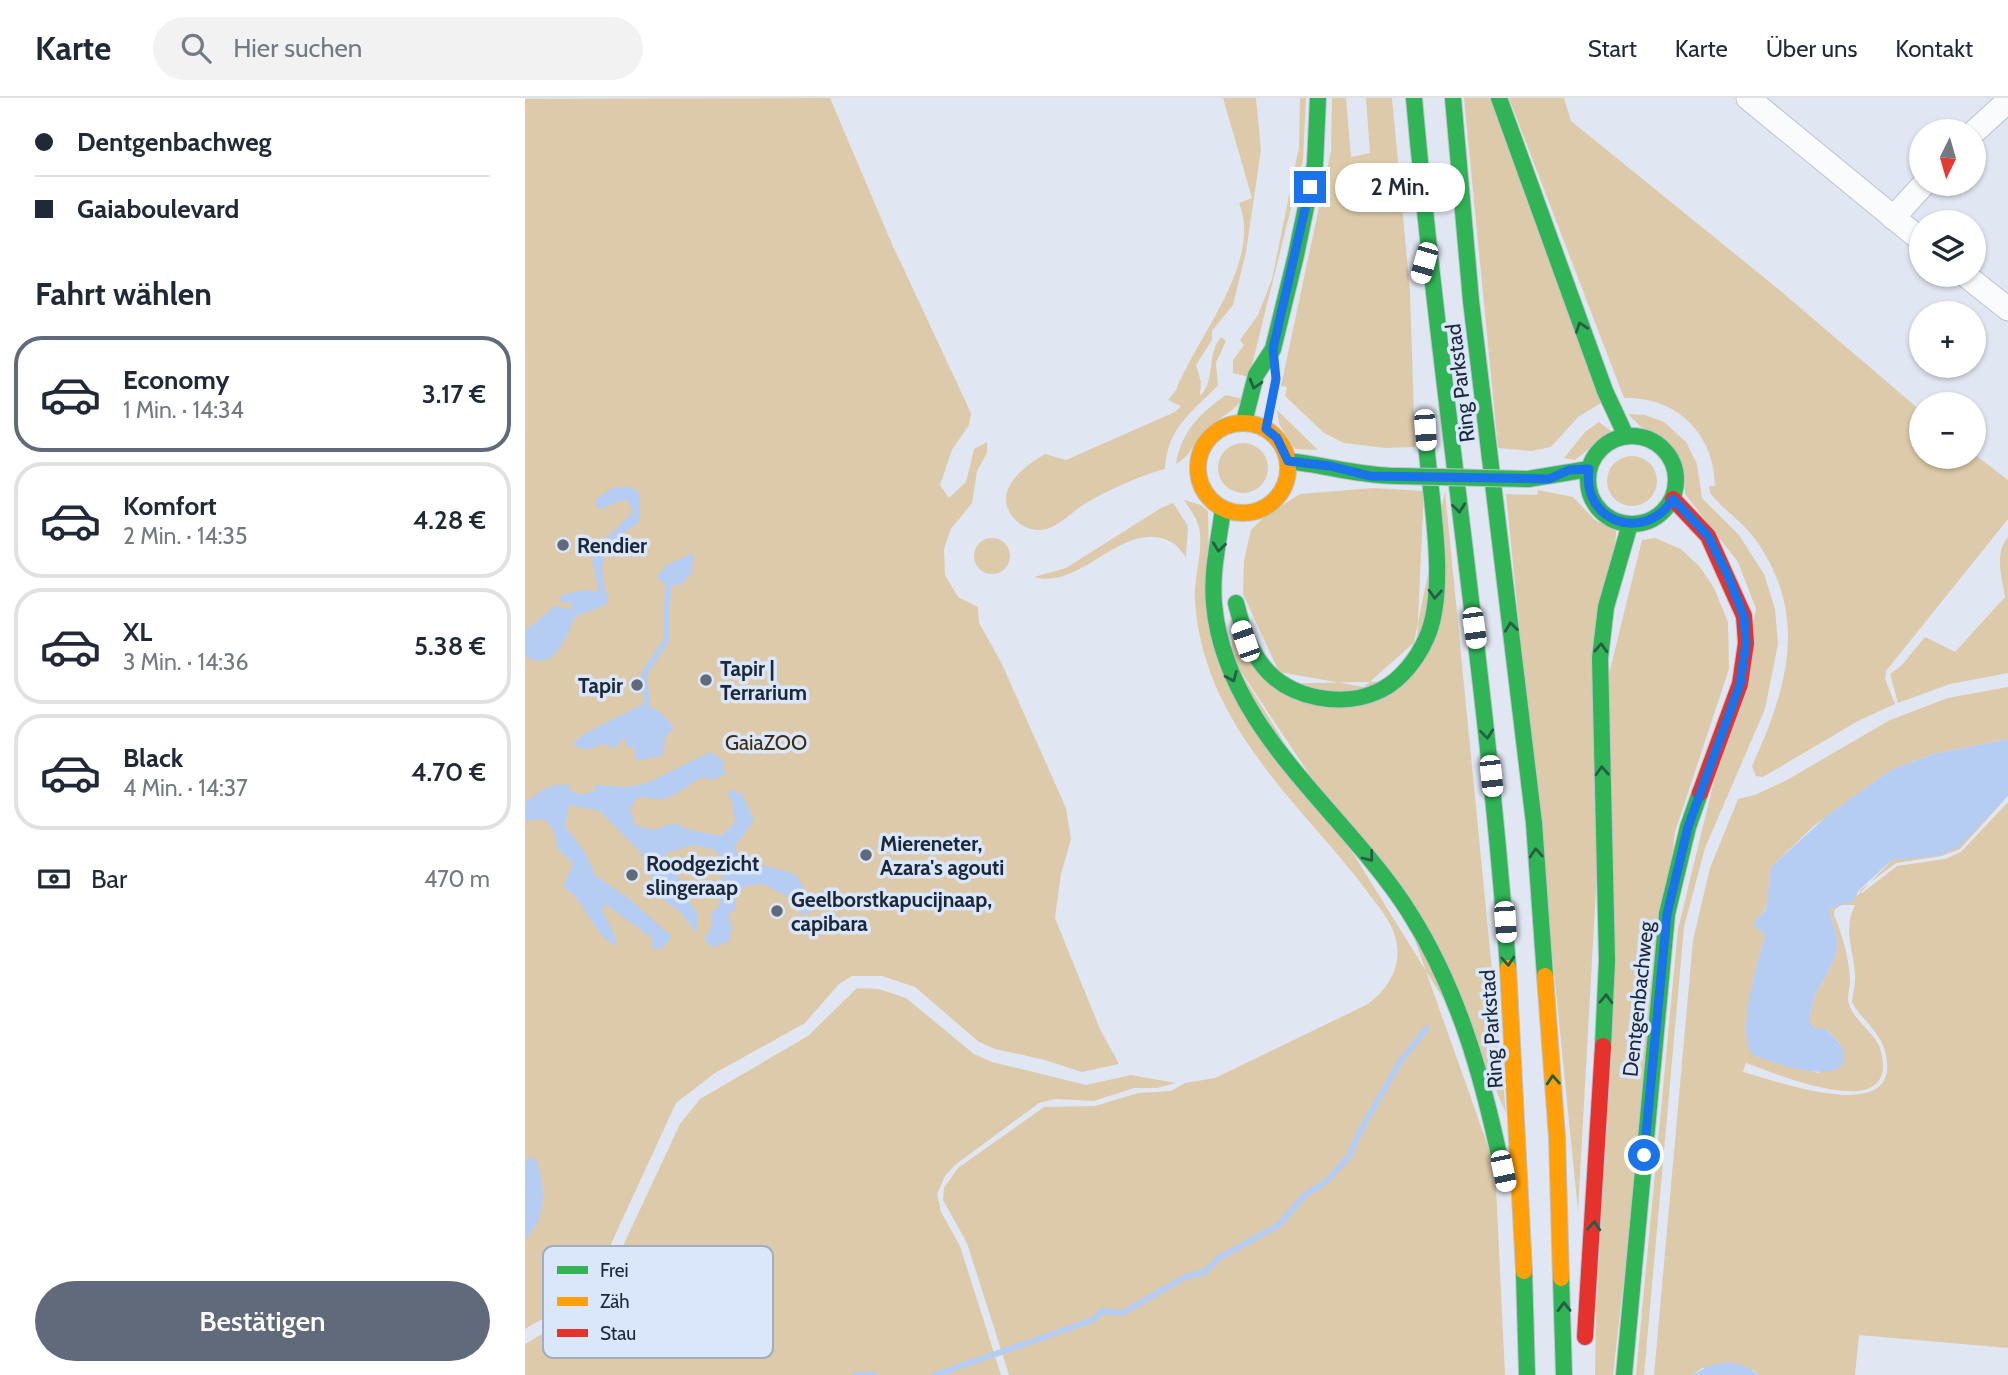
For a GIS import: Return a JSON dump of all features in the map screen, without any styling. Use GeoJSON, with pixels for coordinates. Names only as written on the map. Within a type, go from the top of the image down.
{"type":"FeatureCollection","features":[{"type":"Feature","properties":{"kind":"main road"},"geometry":{"type":"LineString","coordinates":[[1276,379],[1273,349],[1315,164],[1318,98]]}},
{"type":"Feature","properties":{"kind":"main road","name":"Ring Parkstad"},"geometry":{"type":"LineString","coordinates":[[1414,98],[1501,873],[1515,1071],[1527,1375]]}},
{"type":"Feature","properties":{"kind":"main road","name":"Ring Parkstad"},"geometry":{"type":"LineString","coordinates":[[1453,98],[1471,301],[1535,837],[1557,1137],[1564,1375]]}},
{"type":"Feature","properties":{"kind":"main road"},"geometry":{"type":"LineString","coordinates":[[1499,98],[1605,391],[1626,436]]}},
{"type":"Feature","properties":{"kind":"main road"},"geometry":{"type":"LineString","coordinates":[[1417,292],[1429,246]]}},
{"type":"Feature","properties":{"kind":"main road"},"geometry":{"type":"LineString","coordinates":[[1244,422],[1256,375],[1273,349]]}},
{"type":"Feature","properties":{"kind":"main road"},"geometry":{"type":"LineString","coordinates":[[1266,429],[1270,408]]}},
{"type":"Feature","properties":{"kind":"main road"},"geometry":{"type":"LineString","coordinates":[[1244,422],[1266,429],[1277,438],[1288,461],[1285,486],[1266,507],[1248,513],[1223,509],[1203,490],[1198,473],[1203,445],[1220,428],[1244,422]]}},
{"type":"Feature","properties":{"kind":"main road"},"geometry":{"type":"LineString","coordinates":[[1236,590],[1245,641],[1260,666],[1284,687],[1311,697],[1352,699],[1380,690],[1401,675],[1412,664],[1427,638],[1435,599],[1425,428]]}},
{"type":"Feature","properties":{"kind":"main road"},"geometry":{"type":"LineString","coordinates":[[1626,436],[1653,441],[1672,460],[1676,472],[1673,499],[1660,522],[1630,524],[1609,518],[1600,511],[1590,493],[1589,469],[1603,447],[1626,436]]}},
{"type":"Feature","properties":{"kind":"main road"},"geometry":{"type":"LineString","coordinates":[[1288,461],[1330,466],[1370,476]]}},
{"type":"Feature","properties":{"kind":"main road"},"geometry":{"type":"LineString","coordinates":[[1285,486],[1315,485],[1370,476],[1549,479],[1569,470],[1589,469]]}},
{"type":"Feature","properties":{"kind":"main road"},"geometry":{"type":"LineString","coordinates":[[1549,479],[1566,488],[1590,493]]}},
{"type":"Feature","properties":{"kind":"main road","name":"Dentgenbachweg"},"geometry":{"type":"LineString","coordinates":[[1624,1375],[1667,914],[1688,827],[1740,684],[1745,657],[1746,631],[1738,596],[1718,561],[1708,536],[1673,499]]}},
{"type":"Feature","properties":{"kind":"main road"},"geometry":{"type":"LineString","coordinates":[[1223,509],[1214,603],[1228,668],[1260,728],[1382,873],[1411,914],[1434,957],[1458,1007],[1479,1066],[1525,1279]]}},
{"type":"Feature","properties":{"kind":"main road"},"geometry":{"type":"LineString","coordinates":[[1242,533],[1248,513]]}},
{"type":"Feature","properties":{"kind":"main road"},"geometry":{"type":"LineString","coordinates":[[1580,1364],[1588,1319],[1599,1154],[1607,960],[1600,658],[1606,607],[1630,524]]}},
{"type":"Feature","properties":{"kind":"main road"},"geometry":{"type":"LineString","coordinates":[[1700,552],[1718,561]]}},
{"type":"Feature","properties":{"kind":"street"},"geometry":{"type":"LineString","coordinates":[[1748,98],[1909,231]]}},
{"type":"Feature","properties":{"kind":"street"},"geometry":{"type":"LineString","coordinates":[[1986,121],[2008,101]]}},
{"type":"Feature","properties":{"kind":"street"},"geometry":{"type":"LineString","coordinates":[[1893,218],[1913,196]]}},
{"type":"Feature","properties":{"kind":"street"},"geometry":{"type":"LineString","coordinates":[[1980,287],[2008,309]]}},
{"type":"Feature","properties":{"kind":"green space","name":"GaiaZOO"},"geometry":{"type":"Polygon","coordinates":[[[830,98],[892,244],[971,413],[969,425],[952,450],[940,485],[949,498],[966,482],[974,449],[987,442],[987,453],[977,471],[972,503],[951,529],[944,549],[945,575],[958,597],[978,607],[979,623],[1001,662],[1066,808],[1071,839],[1061,874],[1055,918],[1100,1029],[1119,1064],[1082,1072],[1045,1060],[995,1049],[979,1042],[915,987],[882,976],[852,976],[839,984],[805,1023],[715,1073],[676,1103],[610,1246],[543,1246],[543,1319],[525,1329],[525,252],[525,99],[830,98]]]}},
{"type":"Feature","properties":{"kind":"green space"},"geometry":{"type":"Polygon","coordinates":[[[1223,98],[1256,98],[1261,150],[1246,252],[1233,305],[1212,331],[1212,340],[1196,365],[1201,382],[1200,396],[1208,383],[1216,344],[1221,337],[1226,341],[1216,363],[1218,385],[1176,431],[1167,454],[1165,469],[1105,493],[1047,529],[1025,526],[1012,516],[1006,497],[1014,480],[1028,465],[1045,454],[1066,460],[1175,412],[1181,406],[1168,400],[1176,390],[1235,274],[1242,250],[1244,226],[1239,203],[1252,198],[1223,98]]]}},
{"type":"Feature","properties":{"kind":"green space"},"geometry":{"type":"Polygon","coordinates":[[[1300,98],[1306,98],[1303,160],[1249,377],[1233,373],[1233,360],[1244,345],[1240,340],[1258,315],[1272,279],[1299,147],[1300,98]]]}},
{"type":"Feature","properties":{"kind":"green space"},"geometry":{"type":"Polygon","coordinates":[[[1332,98],[1346,98],[1351,157],[1370,153],[1366,98],[1392,98],[1410,291],[1415,447],[1385,448],[1344,443],[1324,433],[1285,396],[1287,387],[1281,386],[1331,151],[1332,98]]]}},
{"type":"Feature","properties":{"kind":"green space"},"geometry":{"type":"Polygon","coordinates":[[[1464,98],[1492,98],[1601,403],[1578,417],[1551,447],[1531,451],[1498,448],[1464,98]]]}},
{"type":"Feature","properties":{"kind":"green space"},"geometry":{"type":"Polygon","coordinates":[[[1509,98],[1564,98],[1571,121],[1777,288],[1909,401],[1909,469],[1986,469],[1986,463],[2008,480],[2008,519],[1886,671],[1885,679],[1895,704],[1858,721],[1763,777],[1756,776],[1752,766],[1775,709],[1783,680],[1787,624],[1783,596],[1772,567],[1755,539],[1710,493],[1709,486],[1715,486],[1713,467],[1700,435],[1676,411],[1643,399],[1624,398],[1509,98]]]}},
{"type":"Feature","properties":{"kind":"green space"},"geometry":{"type":"Polygon","coordinates":[[[1226,395],[1243,399],[1233,410],[1211,425],[1188,455],[1176,464],[1182,442],[1193,424],[1226,395]]]}},
{"type":"Feature","properties":{"kind":"green space"},"geometry":{"type":"Polygon","coordinates":[[[1277,410],[1318,450],[1295,449],[1279,424],[1277,410]]]}},
{"type":"Feature","properties":{"kind":"green space"},"geometry":{"type":"Polygon","coordinates":[[[1628,414],[1645,415],[1664,422],[1686,442],[1697,464],[1702,498],[1739,535],[1764,574],[1775,609],[1778,644],[1765,709],[1705,848],[1684,927],[1644,1375],[1636,1375],[1678,929],[1756,609],[1738,562],[1685,494],[1684,471],[1678,454],[1663,438],[1641,427],[1628,414]]]}},
{"type":"Feature","properties":{"kind":"green space"},"geometry":{"type":"Polygon","coordinates":[[[1599,422],[1611,431],[1575,460],[1564,458],[1585,432],[1599,422]]]}},
{"type":"Feature","properties":{"kind":"green space"},"geometry":{"type":"Polygon","coordinates":[[[1243,443],[1261,450],[1268,468],[1261,486],[1243,493],[1225,486],[1218,468],[1225,450],[1243,443]]]}},
{"type":"Feature","properties":{"kind":"green space"},"geometry":{"type":"Polygon","coordinates":[[[1632,456],[1650,463],[1657,481],[1650,499],[1632,506],[1614,499],[1607,481],[1614,463],[1632,456]]]}},
{"type":"Feature","properties":{"kind":"green space"},"geometry":{"type":"Polygon","coordinates":[[[1374,488],[1424,491],[1417,640],[1364,687],[1279,672],[1243,594],[1244,560],[1251,530],[1264,517],[1300,494],[1374,488]]]}},
{"type":"Feature","properties":{"kind":"green space"},"geometry":{"type":"Polygon","coordinates":[[[1538,490],[1573,497],[1595,520],[1616,531],[1578,1211],[1506,494],[1537,495],[1538,490]]]}},
{"type":"Feature","properties":{"kind":"green space"},"geometry":{"type":"Polygon","coordinates":[[[1445,491],[1506,1113],[1485,1066],[1233,660],[1229,597],[1269,684],[1406,681],[1445,491]]]}},
{"type":"Feature","properties":{"kind":"green space"},"geometry":{"type":"Polygon","coordinates":[[[1184,500],[1201,505],[1208,511],[1210,625],[1410,926],[1495,1166],[1505,1375],[1009,1375],[967,1243],[943,1200],[944,1188],[958,1168],[1044,1107],[1095,1106],[1138,1093],[1171,1091],[1185,1083],[1215,1078],[1368,1004],[1388,984],[1392,976],[1397,950],[1388,920],[1353,873],[1268,772],[1232,719],[1214,682],[1197,623],[1195,584],[1200,546],[1199,528],[1184,500]]]}},
{"type":"Feature","properties":{"kind":"green space"},"geometry":{"type":"Polygon","coordinates":[[[1173,503],[1188,526],[1186,557],[1171,542],[1154,537],[1137,539],[1069,574],[1052,578],[1034,577],[1066,568],[1173,503]]]}},
{"type":"Feature","properties":{"kind":"green space"},"geometry":{"type":"Polygon","coordinates":[[[2008,537],[2008,673],[1950,684],[1898,703],[1890,674],[1902,665],[1925,637],[1955,652],[2005,597],[2000,558],[2008,537]]]}},
{"type":"Feature","properties":{"kind":"green space"},"geometry":{"type":"Polygon","coordinates":[[[992,538],[1005,543],[1010,556],[1005,569],[992,574],[979,569],[974,556],[979,543],[992,538]]]}},
{"type":"Feature","properties":{"kind":"green space"},"geometry":{"type":"Polygon","coordinates":[[[1655,538],[1681,549],[1700,567],[1714,588],[1728,622],[1729,669],[1675,832],[1613,1375],[1595,1375],[1606,686],[1642,540],[1655,538]]]}},
{"type":"Feature","properties":{"kind":"green space"},"geometry":{"type":"Polygon","coordinates":[[[2008,687],[2008,739],[1934,754],[1888,772],[1815,825],[1772,866],[1766,908],[1754,924],[1765,934],[1747,1019],[1747,1036],[1751,1049],[1758,1057],[1819,1073],[1841,1045],[1826,1029],[1816,1029],[1810,1023],[1813,1001],[1835,956],[1837,946],[1830,909],[1842,902],[1851,902],[1897,866],[1945,859],[1961,852],[2008,802],[2008,1348],[1859,1335],[1855,1375],[1760,1375],[1753,1370],[1702,1368],[1693,1375],[1654,1375],[1693,940],[1710,868],[1738,799],[1755,795],[1787,780],[1890,720],[1948,698],[2008,687]],[[1842,905],[1835,909],[1834,915],[1848,963],[1849,1004],[1880,1048],[1882,1072],[1873,1086],[1856,1091],[1833,1090],[1746,1063],[1743,1072],[1807,1090],[1833,1094],[1857,1094],[1876,1089],[1886,1075],[1883,1044],[1852,1002],[1855,977],[1849,930],[1855,905],[1842,905]]]}},
{"type":"Feature","properties":{"kind":"green space"},"geometry":{"type":"Polygon","coordinates":[[[2008,796],[1960,849],[1942,856],[1896,863],[1869,883],[1892,860],[1949,852],[2008,796]]]}},
{"type":"Feature","properties":{"kind":"green space"},"geometry":{"type":"Polygon","coordinates":[[[857,988],[879,989],[906,998],[974,1054],[992,1062],[1086,1085],[1131,1075],[1176,1083],[1157,1088],[1134,1088],[1094,1101],[1055,1099],[1039,1103],[955,1165],[945,1176],[937,1194],[941,1212],[960,1246],[1001,1375],[525,1375],[525,1344],[543,1333],[543,1358],[773,1358],[773,1246],[623,1246],[680,1124],[700,1099],[808,1036],[857,988]]]}},
{"type":"Feature","properties":{"kind":"water"},"geometry":{"type":"Polygon","coordinates":[[[631,487],[640,493],[640,522],[617,538],[607,551],[602,569],[608,598],[606,605],[576,616],[564,642],[552,656],[545,660],[536,660],[525,656],[525,631],[555,606],[573,610],[570,603],[559,601],[561,595],[584,590],[599,592],[592,560],[604,540],[633,512],[627,500],[603,509],[597,508],[596,499],[612,488],[631,487]]]}},
{"type":"Feature","properties":{"kind":"water"},"geometry":{"type":"Polygon","coordinates":[[[693,553],[692,573],[680,585],[666,585],[657,578],[665,566],[693,553]]]}},
{"type":"Feature","properties":{"kind":"water"},"geometry":{"type":"Polygon","coordinates":[[[641,705],[658,710],[674,727],[665,738],[663,754],[660,756],[636,761],[634,747],[627,748],[624,737],[616,748],[603,744],[586,750],[572,744],[584,734],[641,705]]]}},
{"type":"Feature","properties":{"kind":"water"},"geometry":{"type":"Polygon","coordinates":[[[2008,739],[2008,796],[1959,847],[1938,856],[1892,860],[1859,890],[1854,901],[1830,909],[1837,946],[1835,956],[1813,1001],[1810,1023],[1816,1029],[1826,1029],[1838,1042],[1843,1050],[1843,1063],[1836,1069],[1824,1072],[1808,1071],[1774,1063],[1752,1054],[1747,1043],[1747,1013],[1765,934],[1755,927],[1754,922],[1766,909],[1771,867],[1828,815],[1888,772],[1934,754],[2008,739]]]}},
{"type":"Feature","properties":{"kind":"water"},"geometry":{"type":"Polygon","coordinates":[[[710,752],[723,760],[725,774],[714,780],[703,777],[664,799],[637,798],[630,808],[635,825],[653,830],[674,823],[690,830],[721,836],[735,822],[732,801],[727,793],[734,789],[737,794],[741,792],[754,820],[736,845],[736,852],[750,861],[784,870],[800,878],[799,881],[814,901],[812,911],[803,916],[796,906],[798,902],[763,884],[745,886],[736,898],[735,910],[728,914],[732,928],[729,941],[713,948],[704,940],[711,927],[712,912],[720,906],[717,887],[725,872],[721,857],[714,850],[695,845],[665,853],[697,912],[697,933],[680,912],[660,897],[641,853],[600,811],[569,805],[565,826],[584,851],[596,876],[627,897],[672,937],[661,949],[653,950],[652,938],[606,905],[602,908],[615,936],[616,945],[613,945],[598,930],[577,899],[563,886],[573,864],[557,848],[554,832],[547,822],[543,819],[525,821],[525,803],[555,785],[569,785],[569,790],[581,795],[594,791],[595,785],[628,787],[647,783],[710,752]]]}},
{"type":"Feature","properties":{"kind":"water"},"geometry":{"type":"Polygon","coordinates":[[[530,1157],[536,1159],[539,1169],[543,1201],[537,1222],[525,1240],[526,1162],[530,1157]]]}},
{"type":"Feature","properties":{"kind":"water"},"geometry":{"type":"Polygon","coordinates":[[[1728,1362],[1745,1366],[1760,1375],[1693,1375],[1710,1365],[1728,1362]]]}},
{"type":"Feature","properties":{"kind":"waterway"},"geometry":{"type":"LineString","coordinates":[[647,706],[644,674],[666,641],[668,585]]}},
{"type":"Feature","properties":{"kind":"waterway"},"geometry":{"type":"LineString","coordinates":[[935,1375],[1093,1320],[1103,1311],[1123,1313],[1185,1277],[1205,1272],[1219,1258],[1279,1225],[1305,1195],[1327,1181],[1350,1155],[1359,1133],[1400,1062],[1427,1028]]}},
{"type":"Feature","properties":{"kind":"waterway"},"geometry":{"type":"LineString","coordinates":[[856,1375],[874,1375]]}},
{"type":"Feature","properties":{"kind":"traffic: fast"},"geometry":{"type":"LineString","coordinates":[[1244,422],[1256,375],[1273,349],[1296,255],[1315,164],[1318,98]]}},
{"type":"Feature","properties":{"kind":"traffic: fast"},"geometry":{"type":"LineString","coordinates":[[1414,98],[1488,750],[1508,968]]}},
{"type":"Feature","properties":{"kind":"traffic: fast"},"geometry":{"type":"LineString","coordinates":[[1453,98],[1471,301],[1534,823],[1545,976]]}},
{"type":"Feature","properties":{"kind":"traffic: fast"},"geometry":{"type":"LineString","coordinates":[[1499,98],[1605,391],[1626,436]]}},
{"type":"Feature","properties":{"kind":"traffic: fast"},"geometry":{"type":"LineString","coordinates":[[1632,436],[1657,443],[1669,455],[1676,480],[1669,505],[1657,517],[1632,524],[1607,517],[1595,505],[1588,480],[1595,455],[1607,443],[1632,436]]}},
{"type":"Feature","properties":{"kind":"traffic: fast"},"geometry":{"type":"LineString","coordinates":[[1236,603],[1253,652],[1263,666],[1287,686],[1318,698],[1351,699],[1381,690],[1395,681],[1418,654],[1433,619],[1436,542],[1426,442]]}},
{"type":"Feature","properties":{"kind":"traffic: fast"},"geometry":{"type":"LineString","coordinates":[[1288,461],[1398,476]]}},
{"type":"Feature","properties":{"kind":"traffic: fast"},"geometry":{"type":"LineString","coordinates":[[1528,479],[1589,469]]}},
{"type":"Feature","properties":{"kind":"traffic: fast"},"geometry":{"type":"LineString","coordinates":[[1398,476],[1528,479]]}},
{"type":"Feature","properties":{"kind":"traffic: fast"},"geometry":{"type":"LineString","coordinates":[[1223,509],[1214,568],[1214,604],[1223,649],[1240,691],[1264,730],[1292,767],[1383,875],[1426,941],[1455,1002],[1466,1034],[1501,1164]]}},
{"type":"Feature","properties":{"kind":"traffic: fast"},"geometry":{"type":"LineString","coordinates":[[1603,1046],[1607,960],[1600,658],[1606,607],[1630,524]]}},
{"type":"Feature","properties":{"kind":"traffic: fast"},"geometry":{"type":"LineString","coordinates":[[1624,1375],[1667,914],[1688,827],[1700,793]]}},
{"type":"Feature","properties":{"kind":"traffic: fast"},"geometry":{"type":"LineString","coordinates":[[1524,1271],[1527,1375]]}},
{"type":"Feature","properties":{"kind":"traffic: fast"},"geometry":{"type":"LineString","coordinates":[[1561,1278],[1564,1375]]}},
{"type":"Feature","properties":{"kind":"traffic: slow"},"geometry":{"type":"LineString","coordinates":[[1234,423],[1252,423],[1268,430],[1281,443],[1288,459],[1288,468],[1288,477],[1281,493],[1268,506],[1252,513],[1234,513],[1218,506],[1205,493],[1198,477],[1198,459],[1205,443],[1218,430],[1234,423]]}},
{"type":"Feature","properties":{"kind":"traffic: slow"},"geometry":{"type":"LineString","coordinates":[[1508,968],[1524,1271]]}},
{"type":"Feature","properties":{"kind":"traffic: slow"},"geometry":{"type":"LineString","coordinates":[[1545,976],[1557,1137],[1561,1278]]}},
{"type":"Feature","properties":{"kind":"traffic: jam"},"geometry":{"type":"LineString","coordinates":[[1673,499],[1708,536],[1744,616],[1746,643],[1740,684],[1700,793]]}},
{"type":"Feature","properties":{"kind":"traffic: jam"},"geometry":{"type":"LineString","coordinates":[[1585,1337],[1603,1046]]}},
{"type":"Feature","properties":{"kind":"place","name":"Rendier"},"geometry":{"type":"Point","coordinates":[563,545]}},
{"type":"Feature","properties":{"kind":"place","name":"Tapir | Terrarium"},"geometry":{"type":"Point","coordinates":[706,680]}},
{"type":"Feature","properties":{"kind":"place","name":"Tapir"},"geometry":{"type":"Point","coordinates":[637,685]}},
{"type":"Feature","properties":{"kind":"place","name":"Miereneter, Azara's agouti"},"geometry":{"type":"Point","coordinates":[866,855]}},
{"type":"Feature","properties":{"kind":"place","name":"Roodgezicht slingeraap"},"geometry":{"type":"Point","coordinates":[632,875]}},
{"type":"Feature","properties":{"kind":"place","name":"Geelborstkapucijnaap, capibara"},"geometry":{"type":"Point","coordinates":[777,911]}},
{"type":"Feature","properties":{"kind":"route"},"geometry":{"type":"LineString","coordinates":[[1310,187],[1273,349],[1276,379],[1266,429],[1277,438],[1288,461],[1330,466],[1370,476],[1549,479],[1569,470],[1589,469],[1588,485],[1594,502],[1600,511],[1619,523],[1639,524],[1656,518],[1673,499],[1708,536],[1718,561],[1738,596],[1746,631],[1744,671],[1688,827],[1667,914],[1644,1155]]}}]}
